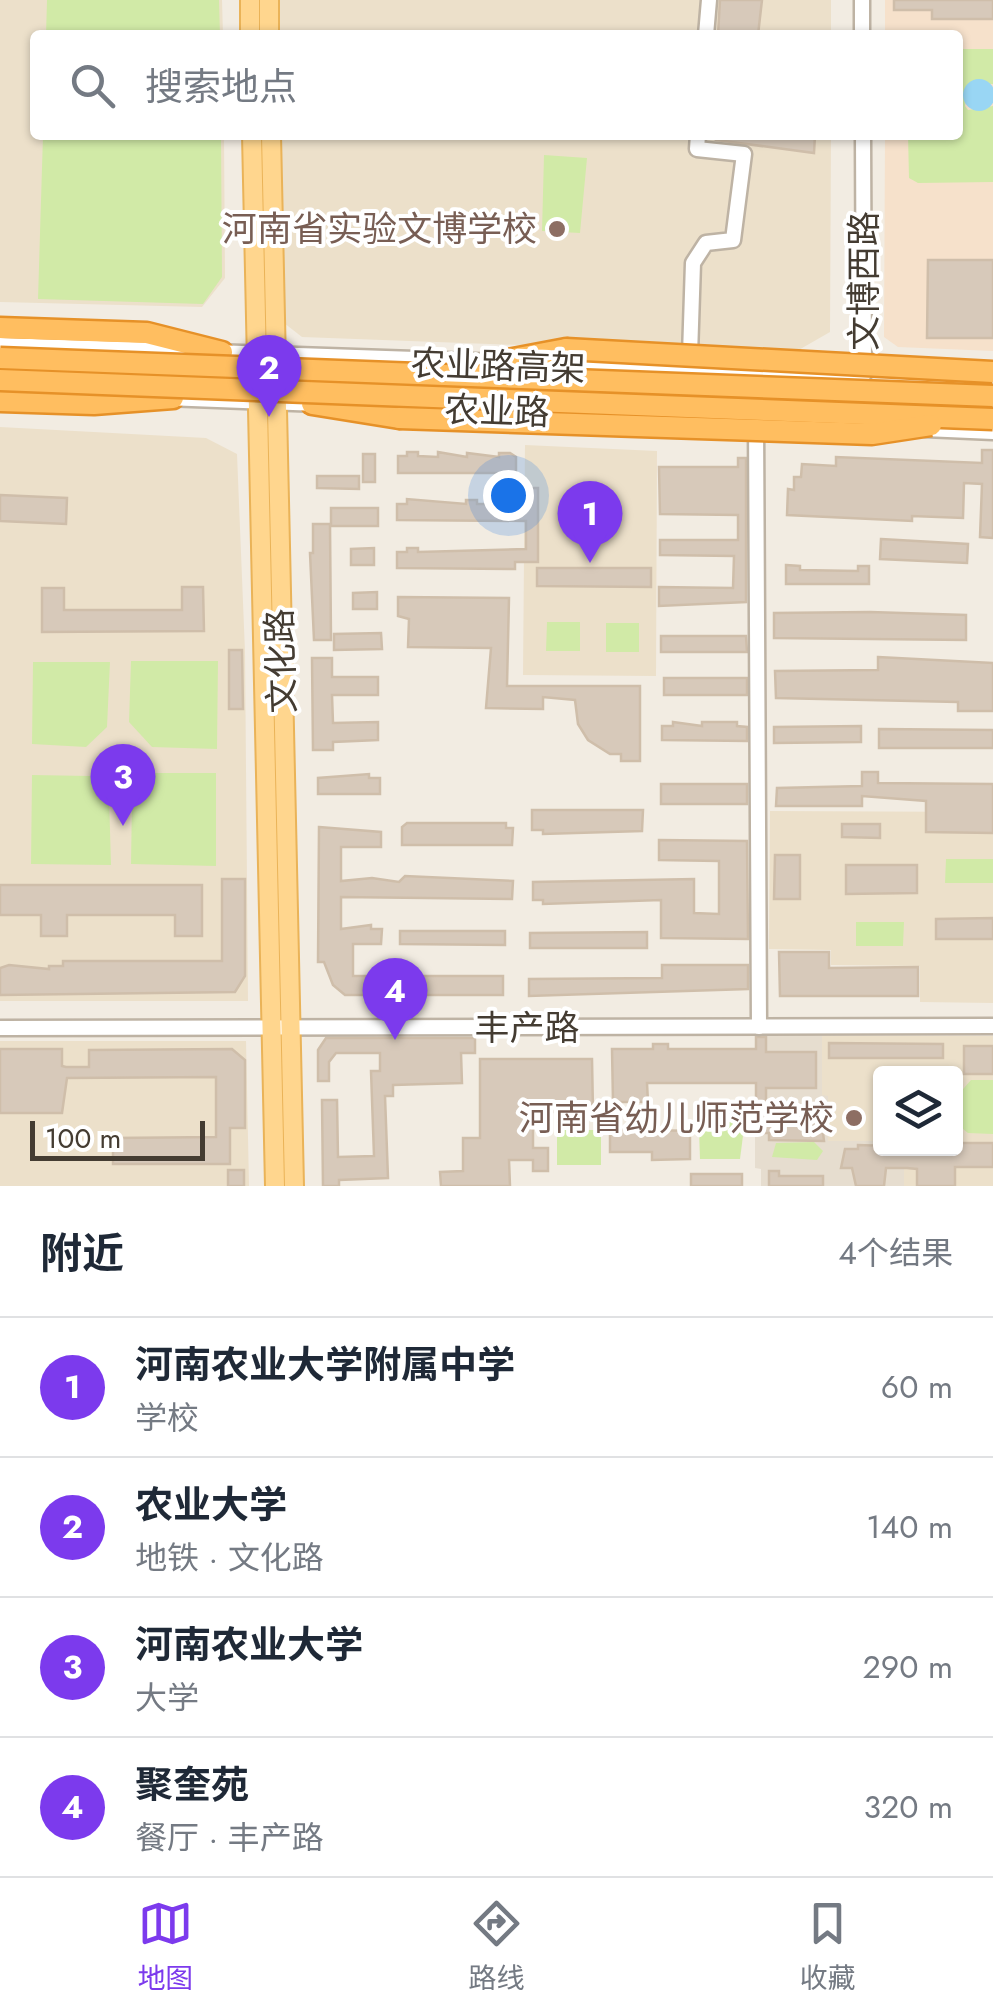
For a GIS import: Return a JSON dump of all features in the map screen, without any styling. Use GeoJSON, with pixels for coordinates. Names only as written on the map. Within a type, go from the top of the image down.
{"type":"FeatureCollection","features":[{"type":"Feature","properties":{"kind":"highway"},"geometry":{"type":"LineString","coordinates":[[0,328],[147,334],[222,352]]}},
{"type":"Feature","properties":{"kind":"highway"},"geometry":{"type":"LineString","coordinates":[[496,362],[566,349],[993,376]]}},
{"type":"Feature","properties":{"kind":"highway","name":"农业路高架"},"geometry":{"type":"LineString","coordinates":[[0,358],[993,396]]}},
{"type":"Feature","properties":{"kind":"highway","name":"农业路高架"},"geometry":{"type":"LineString","coordinates":[[0,380],[984,418]]}},
{"type":"Feature","properties":{"kind":"highway"},"geometry":{"type":"LineString","coordinates":[[0,401],[94,404],[173,398]]}},
{"type":"Feature","properties":{"kind":"highway"},"geometry":{"type":"LineString","coordinates":[[312,404],[399,418],[872,434],[984,418]]}},
{"type":"Feature","properties":{"kind":"main road"},"geometry":{"type":"LineString","coordinates":[[250,0],[250,30]]}},
{"type":"Feature","properties":{"kind":"main road"},"geometry":{"type":"LineString","coordinates":[[269,0],[269,30]]}},
{"type":"Feature","properties":{"kind":"main road","name":"文化路"},"geometry":{"type":"LineString","coordinates":[[252,140],[266,354]]}},
{"type":"Feature","properties":{"kind":"main road","name":"文化路"},"geometry":{"type":"LineString","coordinates":[[271,140],[266,402],[282,1029],[294,1186]]}},
{"type":"Feature","properties":{"kind":"main road","name":"文化路"},"geometry":{"type":"LineString","coordinates":[[275,1186],[282,1029]]}},
{"type":"Feature","properties":{"kind":"street"},"geometry":{"type":"LineString","coordinates":[[706,30],[709,0]]}},
{"type":"Feature","properties":{"kind":"street"},"geometry":{"type":"LineString","coordinates":[[862,0],[862,30]]}},
{"type":"Feature","properties":{"kind":"street"},"geometry":{"type":"LineString","coordinates":[[690,356],[694,263],[706,243],[733,240],[744,154],[697,149],[698,140]]}},
{"type":"Feature","properties":{"kind":"street","name":"文博西路"},"geometry":{"type":"LineString","coordinates":[[863,140],[864,427]]}},
{"type":"Feature","properties":{"kind":"street","name":"农业路"},"geometry":{"type":"LineString","coordinates":[[0,345],[864,375],[993,376]]}},
{"type":"Feature","properties":{"kind":"street"},"geometry":{"type":"LineString","coordinates":[[755,371],[759,1027]]}},
{"type":"Feature","properties":{"kind":"street","name":"农业路"},"geometry":{"type":"LineString","coordinates":[[0,391],[993,432]]}},
{"type":"Feature","properties":{"kind":"street","name":"丰产路"},"geometry":{"type":"LineString","coordinates":[[0,1028],[993,1026]]}},
{"type":"Feature","properties":{"kind":"shaded area"},"geometry":{"type":"Polygon","coordinates":[[[0,0],[222,0],[223,30],[30,30],[30,140],[224,140],[225,278],[202,307],[0,302],[0,0]]]}},
{"type":"Feature","properties":{"kind":"shaded area"},"geometry":{"type":"Polygon","coordinates":[[[278,0],[831,0],[831,30],[279,30],[278,0]]]}},
{"type":"Feature","properties":{"kind":"shaded area"},"geometry":{"type":"Polygon","coordinates":[[[885,0],[993,0],[993,351],[898,347],[884,337],[885,140],[963,140],[963,30],[885,30],[885,0]]]}},
{"type":"Feature","properties":{"kind":"shaded area","name":"河南省实验文博学校"},"geometry":{"type":"Polygon","coordinates":[[[281,140],[831,140],[830,332],[790,355],[302,337],[284,323],[281,140]]]}},
{"type":"Feature","properties":{"kind":"shaded area"},"geometry":{"type":"Polygon","coordinates":[[[0,427],[206,438],[237,454],[245,652],[248,1001],[0,1001],[0,427]]]}},
{"type":"Feature","properties":{"kind":"shaded area"},"geometry":{"type":"Polygon","coordinates":[[[525,445],[657,451],[656,676],[523,675],[525,445]]]}},
{"type":"Feature","properties":{"kind":"shaded area"},"geometry":{"type":"Polygon","coordinates":[[[770,811],[993,812],[993,1003],[920,1002],[920,966],[831,965],[831,950],[769,949],[770,811]]]}},
{"type":"Feature","properties":{"kind":"shaded area"},"geometry":{"type":"Polygon","coordinates":[[[755,1035],[822,1036],[822,1094],[828,1095],[828,1140],[873,1141],[873,1156],[904,1156],[904,1186],[761,1186],[761,1169],[755,1168],[755,1035]]]}},
{"type":"Feature","properties":{"kind":"shaded area","name":"河南省幼儿师范学校"},"geometry":{"type":"Polygon","coordinates":[[[822,1036],[993,1036],[993,1186],[904,1186],[904,1156],[963,1156],[963,1066],[873,1066],[873,1141],[828,1141],[828,1096],[822,1095],[822,1036]]]}},
{"type":"Feature","properties":{"kind":"shaded area"},"geometry":{"type":"Polygon","coordinates":[[[0,1041],[246,1041],[249,1186],[0,1186],[0,1041]]]}},
{"type":"Feature","properties":{"kind":"green space"},"geometry":{"type":"Polygon","coordinates":[[[47,0],[219,0],[220,30],[46,30],[47,0]]]}},
{"type":"Feature","properties":{"kind":"green space"},"geometry":{"type":"Polygon","coordinates":[[[963,49],[993,49],[993,84],[968,84],[965,106],[968,110],[993,106],[993,182],[918,183],[909,178],[908,140],[963,140],[963,49]]]}},
{"type":"Feature","properties":{"kind":"green space"},"geometry":{"type":"Polygon","coordinates":[[[43,140],[221,140],[222,277],[203,304],[38,299],[43,140]]]}},
{"type":"Feature","properties":{"kind":"green space"},"geometry":{"type":"Polygon","coordinates":[[[544,155],[587,158],[580,233],[542,231],[544,155]]]}},
{"type":"Feature","properties":{"kind":"green space"},"geometry":{"type":"Polygon","coordinates":[[[547,622],[580,622],[580,651],[546,651],[547,622]]]}},
{"type":"Feature","properties":{"kind":"green space"},"geometry":{"type":"Polygon","coordinates":[[[606,623],[639,623],[639,652],[606,652],[606,623]]]}},
{"type":"Feature","properties":{"kind":"green space"},"geometry":{"type":"Polygon","coordinates":[[[131,661],[218,661],[217,749],[152,747],[129,722],[131,661]]]}},
{"type":"Feature","properties":{"kind":"green space"},"geometry":{"type":"Polygon","coordinates":[[[33,662],[110,662],[107,727],[86,747],[32,744],[33,662]]]}},
{"type":"Feature","properties":{"kind":"green space"},"geometry":{"type":"Polygon","coordinates":[[[152,773],[216,773],[216,866],[131,864],[132,798],[152,773]]]}},
{"type":"Feature","properties":{"kind":"green space"},"geometry":{"type":"Polygon","coordinates":[[[32,775],[90,776],[109,796],[111,865],[31,864],[32,775]]]}},
{"type":"Feature","properties":{"kind":"green space"},"geometry":{"type":"Polygon","coordinates":[[[946,859],[993,859],[993,883],[945,883],[946,859]]]}},
{"type":"Feature","properties":{"kind":"green space"},"geometry":{"type":"Polygon","coordinates":[[[856,922],[904,922],[903,946],[856,946],[856,922]]]}},
{"type":"Feature","properties":{"kind":"green space"},"geometry":{"type":"Polygon","coordinates":[[[971,1080],[993,1080],[993,1134],[968,1133],[963,1129],[963,1089],[971,1080]]]}},
{"type":"Feature","properties":{"kind":"green space"},"geometry":{"type":"Polygon","coordinates":[[[705,1122],[734,1122],[744,1128],[740,1159],[700,1159],[699,1130],[705,1122]]]}},
{"type":"Feature","properties":{"kind":"green space"},"geometry":{"type":"Polygon","coordinates":[[[557,1130],[601,1130],[601,1165],[557,1165],[557,1130]]]}},
{"type":"Feature","properties":{"kind":"green space"},"geometry":{"type":"Polygon","coordinates":[[[814,1142],[823,1151],[817,1160],[772,1157],[776,1143],[814,1142]]]}},
{"type":"Feature","properties":{"kind":"water"},"geometry":{"type":"Polygon","coordinates":[[[979,79],[990,84],[994,101],[990,106],[979,111],[968,106],[963,95],[968,84],[979,79]]]}},
{"type":"Feature","properties":{"kind":"building"},"geometry":{"type":"Polygon","coordinates":[[[720,0],[762,0],[759,30],[718,30],[720,0]]]}},
{"type":"Feature","properties":{"kind":"building"},"geometry":{"type":"Polygon","coordinates":[[[894,0],[993,0],[993,19],[932,19],[932,10],[894,10],[894,0]]]}},
{"type":"Feature","properties":{"kind":"building"},"geometry":{"type":"Polygon","coordinates":[[[716,140],[815,140],[814,153],[716,140]]]}},
{"type":"Feature","properties":{"kind":"building"},"geometry":{"type":"Polygon","coordinates":[[[928,260],[993,260],[993,338],[927,338],[928,260]]]}},
{"type":"Feature","properties":{"kind":"building"},"geometry":{"type":"Polygon","coordinates":[[[982,450],[993,450],[993,538],[980,537],[982,484],[964,483],[963,518],[912,516],[912,521],[787,515],[788,489],[794,490],[794,477],[801,477],[802,464],[836,466],[836,457],[982,463],[982,450]]]}},
{"type":"Feature","properties":{"kind":"building"},"geometry":{"type":"Polygon","coordinates":[[[407,452],[438,457],[438,452],[467,457],[467,453],[499,457],[499,453],[510,453],[516,457],[516,473],[398,473],[398,456],[407,456],[407,452]]]}},
{"type":"Feature","properties":{"kind":"building"},"geometry":{"type":"Polygon","coordinates":[[[363,454],[375,454],[375,482],[363,482],[363,454]]]}},
{"type":"Feature","properties":{"kind":"building"},"geometry":{"type":"Polygon","coordinates":[[[738,458],[746,458],[746,602],[659,606],[659,587],[733,588],[734,556],[660,555],[660,540],[738,540],[738,515],[660,514],[659,467],[738,467],[738,458]]]}},
{"type":"Feature","properties":{"kind":"building"},"geometry":{"type":"Polygon","coordinates":[[[317,476],[359,476],[359,489],[317,488],[317,476]]]}},
{"type":"Feature","properties":{"kind":"building"},"geometry":{"type":"Polygon","coordinates":[[[526,488],[538,488],[538,562],[515,562],[515,569],[397,568],[397,552],[407,552],[407,548],[418,548],[418,552],[526,549],[526,521],[397,520],[397,504],[407,504],[407,499],[498,504],[498,500],[526,500],[526,488]]]}},
{"type":"Feature","properties":{"kind":"building"},"geometry":{"type":"Polygon","coordinates":[[[0,495],[67,498],[66,524],[0,521],[0,495]]]}},
{"type":"Feature","properties":{"kind":"building"},"geometry":{"type":"Polygon","coordinates":[[[331,508],[378,508],[378,526],[331,526],[331,508]]]}},
{"type":"Feature","properties":{"kind":"building"},"geometry":{"type":"Polygon","coordinates":[[[313,524],[330,524],[331,640],[314,640],[310,553],[313,524]]]}},
{"type":"Feature","properties":{"kind":"building"},"geometry":{"type":"Polygon","coordinates":[[[881,539],[968,544],[967,563],[880,559],[881,539]]]}},
{"type":"Feature","properties":{"kind":"building"},"geometry":{"type":"Polygon","coordinates":[[[374,548],[374,565],[351,565],[351,549],[374,548]]]}},
{"type":"Feature","properties":{"kind":"building"},"geometry":{"type":"Polygon","coordinates":[[[786,565],[800,566],[800,570],[858,571],[858,566],[869,566],[869,584],[786,584],[786,565]]]}},
{"type":"Feature","properties":{"kind":"building"},"geometry":{"type":"Polygon","coordinates":[[[537,568],[651,568],[651,587],[537,586],[537,568]]]}},
{"type":"Feature","properties":{"kind":"building"},"geometry":{"type":"Polygon","coordinates":[[[182,587],[203,587],[204,631],[42,632],[42,588],[64,588],[64,610],[182,610],[182,587]]]}},
{"type":"Feature","properties":{"kind":"building"},"geometry":{"type":"Polygon","coordinates":[[[377,592],[377,609],[353,609],[353,593],[377,592]]]}},
{"type":"Feature","properties":{"kind":"building"},"geometry":{"type":"Polygon","coordinates":[[[398,597],[509,598],[507,686],[640,686],[640,761],[621,761],[621,754],[610,754],[588,740],[578,724],[575,700],[543,697],[543,709],[486,708],[491,648],[408,647],[409,619],[398,616],[398,597]]]}},
{"type":"Feature","properties":{"kind":"building"},"geometry":{"type":"Polygon","coordinates":[[[774,613],[966,615],[966,640],[774,638],[774,613]]]}},
{"type":"Feature","properties":{"kind":"building"},"geometry":{"type":"Polygon","coordinates":[[[381,633],[382,649],[334,650],[334,634],[381,633]]]}},
{"type":"Feature","properties":{"kind":"building"},"geometry":{"type":"Polygon","coordinates":[[[661,636],[746,636],[747,652],[661,652],[661,636]]]}},
{"type":"Feature","properties":{"kind":"building"},"geometry":{"type":"Polygon","coordinates":[[[229,650],[242,650],[243,709],[229,709],[229,650]]]}},
{"type":"Feature","properties":{"kind":"building"},"geometry":{"type":"Polygon","coordinates":[[[878,657],[993,663],[993,711],[958,711],[958,702],[776,698],[775,671],[878,670],[878,657]]]}},
{"type":"Feature","properties":{"kind":"building"},"geometry":{"type":"Polygon","coordinates":[[[312,658],[332,658],[332,677],[378,677],[378,695],[332,695],[333,723],[378,722],[378,740],[333,742],[333,750],[313,750],[312,658]]]}},
{"type":"Feature","properties":{"kind":"building"},"geometry":{"type":"Polygon","coordinates":[[[664,678],[747,678],[747,695],[664,695],[664,678]]]}},
{"type":"Feature","properties":{"kind":"building"},"geometry":{"type":"Polygon","coordinates":[[[673,722],[702,726],[702,722],[737,722],[737,726],[747,727],[747,741],[662,740],[662,726],[673,726],[673,722]]]}},
{"type":"Feature","properties":{"kind":"building"},"geometry":{"type":"Polygon","coordinates":[[[861,726],[861,742],[774,743],[774,727],[861,726]]]}},
{"type":"Feature","properties":{"kind":"building"},"geometry":{"type":"Polygon","coordinates":[[[879,729],[993,730],[993,748],[879,748],[879,729]]]}},
{"type":"Feature","properties":{"kind":"building"},"geometry":{"type":"Polygon","coordinates":[[[862,772],[878,772],[878,783],[993,784],[993,833],[926,832],[926,801],[862,796],[862,806],[776,806],[777,788],[862,786],[862,772]]]}},
{"type":"Feature","properties":{"kind":"building"},"geometry":{"type":"Polygon","coordinates":[[[369,774],[369,778],[380,778],[380,794],[318,794],[318,778],[369,774]]]}},
{"type":"Feature","properties":{"kind":"building"},"geometry":{"type":"Polygon","coordinates":[[[661,784],[747,784],[747,804],[661,804],[661,784]]]}},
{"type":"Feature","properties":{"kind":"building"},"geometry":{"type":"Polygon","coordinates":[[[532,810],[643,810],[642,831],[543,834],[543,830],[532,830],[532,810]]]}},
{"type":"Feature","properties":{"kind":"building"},"geometry":{"type":"Polygon","coordinates":[[[407,823],[506,823],[506,828],[513,828],[512,845],[402,845],[402,827],[407,823]]]}},
{"type":"Feature","properties":{"kind":"building"},"geometry":{"type":"Polygon","coordinates":[[[842,824],[880,824],[880,838],[842,837],[842,824]]]}},
{"type":"Feature","properties":{"kind":"building"},"geometry":{"type":"Polygon","coordinates":[[[319,827],[381,832],[381,847],[341,847],[341,881],[372,878],[399,882],[405,876],[513,881],[512,899],[341,897],[341,929],[371,925],[371,929],[382,929],[381,944],[353,944],[353,976],[503,976],[503,995],[345,995],[333,985],[324,962],[318,962],[319,827]]]}},
{"type":"Feature","properties":{"kind":"building"},"geometry":{"type":"Polygon","coordinates":[[[659,840],[747,841],[748,939],[661,938],[661,900],[543,904],[543,900],[533,900],[533,882],[694,879],[694,913],[719,914],[719,861],[659,860],[659,840]]]}},
{"type":"Feature","properties":{"kind":"building"},"geometry":{"type":"Polygon","coordinates":[[[775,855],[800,855],[800,899],[774,899],[775,855]]]}},
{"type":"Feature","properties":{"kind":"building"},"geometry":{"type":"Polygon","coordinates":[[[846,865],[917,865],[917,893],[846,894],[846,865]]]}},
{"type":"Feature","properties":{"kind":"building"},"geometry":{"type":"Polygon","coordinates":[[[222,879],[245,879],[245,976],[235,992],[0,995],[0,968],[9,965],[49,969],[63,966],[63,961],[222,961],[222,879]]]}},
{"type":"Feature","properties":{"kind":"building"},"geometry":{"type":"Polygon","coordinates":[[[0,885],[202,885],[202,936],[175,936],[175,915],[67,915],[67,936],[41,936],[41,915],[0,915],[0,885]]]}},
{"type":"Feature","properties":{"kind":"building"},"geometry":{"type":"Polygon","coordinates":[[[993,918],[993,939],[936,939],[936,919],[993,918]]]}},
{"type":"Feature","properties":{"kind":"building"},"geometry":{"type":"Polygon","coordinates":[[[400,931],[505,931],[505,945],[400,944],[400,931]]]}},
{"type":"Feature","properties":{"kind":"building"},"geometry":{"type":"Polygon","coordinates":[[[647,932],[647,948],[530,948],[530,933],[647,932]]]}},
{"type":"Feature","properties":{"kind":"building"},"geometry":{"type":"Polygon","coordinates":[[[779,952],[829,952],[829,968],[918,967],[918,996],[780,996],[779,952]]]}},
{"type":"Feature","properties":{"kind":"building"},"geometry":{"type":"Polygon","coordinates":[[[662,965],[748,965],[748,989],[529,996],[529,979],[662,978],[662,965]]]}},
{"type":"Feature","properties":{"kind":"building"},"geometry":{"type":"Polygon","coordinates":[[[756,1037],[766,1037],[766,1052],[816,1052],[816,1088],[766,1088],[766,1116],[821,1116],[824,1141],[769,1140],[769,1133],[756,1133],[756,1083],[647,1083],[648,1102],[613,1102],[612,1049],[653,1049],[653,1044],[668,1044],[668,1049],[756,1049],[756,1037]]]}},
{"type":"Feature","properties":{"kind":"building"},"geometry":{"type":"Polygon","coordinates":[[[326,1038],[475,1038],[475,1053],[461,1053],[462,1083],[393,1085],[393,1096],[385,1096],[388,1178],[339,1180],[339,1186],[323,1186],[322,1100],[337,1100],[338,1157],[374,1156],[371,1071],[380,1071],[380,1053],[336,1053],[329,1062],[329,1081],[318,1081],[318,1050],[326,1038]]]}},
{"type":"Feature","properties":{"kind":"building"},"geometry":{"type":"Polygon","coordinates":[[[829,1043],[943,1044],[943,1058],[829,1058],[829,1043]]]}},
{"type":"Feature","properties":{"kind":"building"},"geometry":{"type":"Polygon","coordinates":[[[964,1046],[993,1046],[993,1074],[964,1074],[964,1046]]]}},
{"type":"Feature","properties":{"kind":"building"},"geometry":{"type":"Polygon","coordinates":[[[0,1049],[62,1049],[62,1066],[89,1067],[89,1050],[232,1049],[245,1060],[245,1128],[230,1128],[230,1164],[113,1164],[113,1138],[216,1137],[216,1077],[67,1078],[62,1113],[0,1113],[0,1049]]]}},
{"type":"Feature","properties":{"kind":"building"},"geometry":{"type":"Polygon","coordinates":[[[480,1059],[592,1059],[593,1112],[533,1112],[533,1148],[548,1148],[548,1171],[533,1171],[533,1160],[509,1160],[510,1186],[441,1186],[440,1172],[463,1171],[463,1138],[480,1138],[480,1059]]]}},
{"type":"Feature","properties":{"kind":"building"},"geometry":{"type":"Polygon","coordinates":[[[610,1129],[690,1131],[690,1159],[652,1160],[652,1152],[610,1152],[610,1129]]]}},
{"type":"Feature","properties":{"kind":"building"},"geometry":{"type":"Polygon","coordinates":[[[963,1143],[993,1143],[993,1167],[955,1167],[955,1186],[917,1186],[917,1169],[886,1168],[884,1186],[856,1186],[852,1168],[841,1168],[845,1149],[858,1149],[858,1145],[873,1145],[873,1156],[963,1156],[963,1143]]]}},
{"type":"Feature","properties":{"kind":"building"},"geometry":{"type":"Polygon","coordinates":[[[228,1170],[244,1170],[244,1186],[228,1186],[228,1170]]]}},
{"type":"Feature","properties":{"kind":"building"},"geometry":{"type":"Polygon","coordinates":[[[769,1171],[779,1171],[779,1176],[823,1176],[823,1186],[769,1186],[769,1171]]]}},
{"type":"Feature","properties":{"kind":"building"},"geometry":{"type":"Polygon","coordinates":[[[691,1174],[742,1174],[742,1186],[691,1186],[691,1174]]]}},
{"type":"Feature","properties":{"kind":"place","name":"河南省实验文博学校"},"geometry":{"type":"Point","coordinates":[557,229]}},
{"type":"Feature","properties":{"kind":"place","name":"农业大学"},"geometry":{"type":"Point","coordinates":[269,417]}},
{"type":"Feature","properties":{"kind":"place","name":"河南农业大学附属中学"},"geometry":{"type":"Point","coordinates":[590,563]}},
{"type":"Feature","properties":{"kind":"place","name":"河南农业大学"},"geometry":{"type":"Point","coordinates":[123,826]}},
{"type":"Feature","properties":{"kind":"place","name":"聚奎苑"},"geometry":{"type":"Point","coordinates":[395,1040]}},
{"type":"Feature","properties":{"kind":"place","name":"河南省幼儿师范学校"},"geometry":{"type":"Point","coordinates":[854,1118]}}]}
